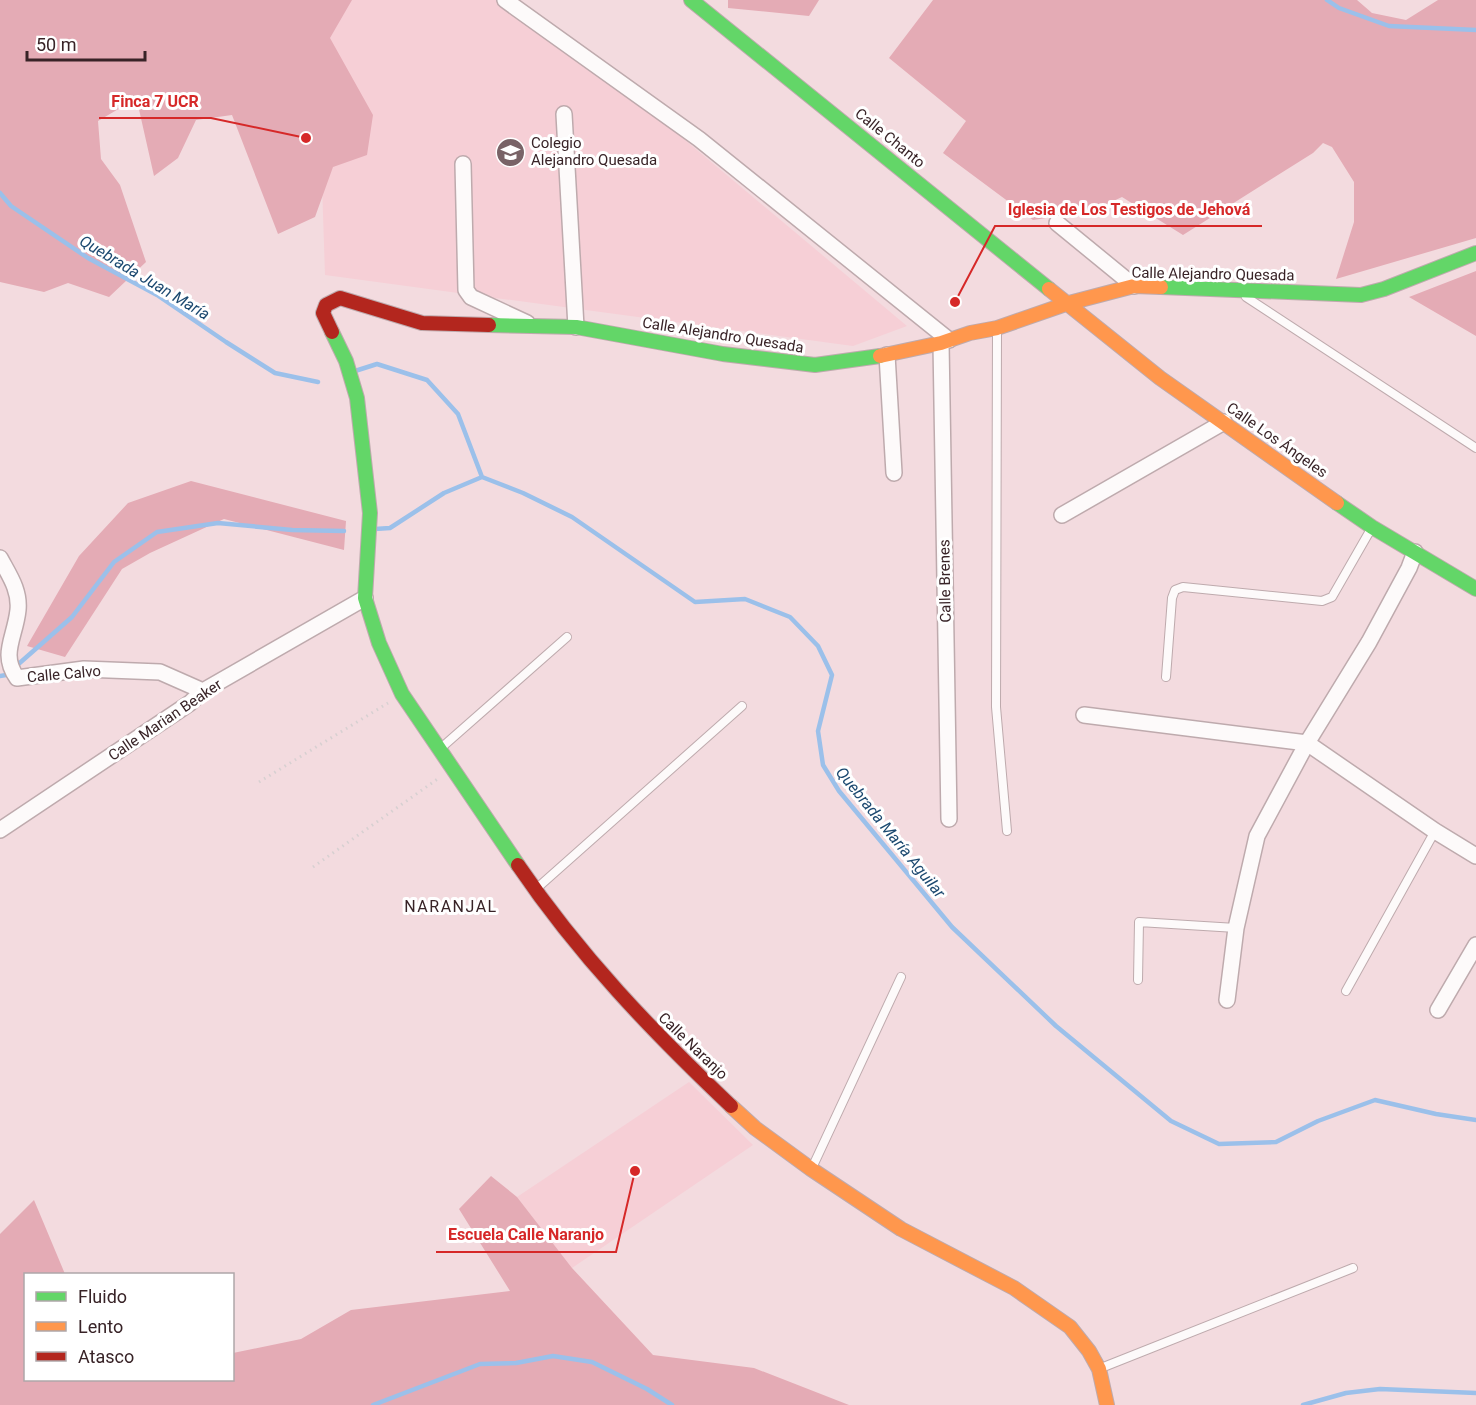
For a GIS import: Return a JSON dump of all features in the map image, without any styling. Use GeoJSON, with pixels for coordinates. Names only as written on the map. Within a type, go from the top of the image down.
{"type":"FeatureCollection","features":[{"type":"Feature","properties":{"kind":"street"},"geometry":{"type":"LineString","coordinates":[[505,0],[699,139],[945,341]]}},
{"type":"Feature","properties":{"kind":"street","name":"Calle Chanto"},"geometry":{"type":"LineString","coordinates":[[691,0],[1069,303]]}},
{"type":"Feature","properties":{"kind":"street"},"geometry":{"type":"LineString","coordinates":[[564,114],[576,327]]}},
{"type":"Feature","properties":{"kind":"street"},"geometry":{"type":"LineString","coordinates":[[463,164],[466,290],[471,297],[533,326]]}},
{"type":"Feature","properties":{"kind":"street"},"geometry":{"type":"LineString","coordinates":[[1057,223],[1134,286]]}},
{"type":"Feature","properties":{"kind":"street","name":"Calle Alejandro Quesada"},"geometry":{"type":"LineString","coordinates":[[365,598],[370,513],[364,450],[357,398],[346,361],[323,313],[326,305],[333,300],[340,298],[422,323],[576,327],[723,354],[815,365],[887,355],[945,341],[969,333],[997,328],[1069,303],[1134,286],[1361,295],[1384,290],[1476,253]]}},
{"type":"Feature","properties":{"kind":"street","name":"Calle Los Ángeles"},"geometry":{"type":"LineString","coordinates":[[1069,303],[1160,378],[1372,527],[1476,589]]}},
{"type":"Feature","properties":{"kind":"street","name":"Calle Brenes"},"geometry":{"type":"LineString","coordinates":[[945,341],[949,819]]}},
{"type":"Feature","properties":{"kind":"street"},"geometry":{"type":"LineString","coordinates":[[887,355],[894,473]]}},
{"type":"Feature","properties":{"kind":"street"},"geometry":{"type":"LineString","coordinates":[[1062,515],[1224,422]]}},
{"type":"Feature","properties":{"kind":"street"},"geometry":{"type":"LineString","coordinates":[[1227,1000],[1236,928],[1257,836],[1307,743],[1369,642],[1409,568],[1415,552]]}},
{"type":"Feature","properties":{"kind":"street","name":"Calle Calvo"},"geometry":{"type":"LineString","coordinates":[[0,558],[16,589],[18,611],[3,652],[4,663],[17,678],[84,669],[160,672],[203,691]]}},
{"type":"Feature","properties":{"kind":"street","name":"Calle Marian Beaker"},"geometry":{"type":"LineString","coordinates":[[0,830],[190,703],[203,691],[365,598]]}},
{"type":"Feature","properties":{"kind":"street","name":"Calle Naranjo"},"geometry":{"type":"LineString","coordinates":[[365,598],[379,643],[402,694],[535,890],[604,977],[663,1041],[754,1128],[901,1229],[1014,1288],[1070,1327],[1089,1350],[1099,1369],[1107,1405]]}},
{"type":"Feature","properties":{"kind":"street"},"geometry":{"type":"LineString","coordinates":[[1084,715],[1307,743],[1476,856]]}},
{"type":"Feature","properties":{"kind":"street"},"geometry":{"type":"LineString","coordinates":[[1438,1010],[1476,945]]}},
{"type":"Feature","properties":{"kind":"lane"},"geometry":{"type":"LineString","coordinates":[[1235,290],[1476,448]]}},
{"type":"Feature","properties":{"kind":"lane"},"geometry":{"type":"LineString","coordinates":[[997,328],[996,707],[1007,831]]}},
{"type":"Feature","properties":{"kind":"lane"},"geometry":{"type":"LineString","coordinates":[[1166,677],[1172,598],[1175,590],[1183,587],[1322,602],[1332,597],[1372,527]]}},
{"type":"Feature","properties":{"kind":"lane"},"geometry":{"type":"LineString","coordinates":[[440,749],[567,636]]}},
{"type":"Feature","properties":{"kind":"lane"},"geometry":{"type":"LineString","coordinates":[[535,890],[741,706]]}},
{"type":"Feature","properties":{"kind":"lane"},"geometry":{"type":"LineString","coordinates":[[1346,992],[1436,831]]}},
{"type":"Feature","properties":{"kind":"lane"},"geometry":{"type":"LineString","coordinates":[[1138,980],[1139,922],[1236,928]]}},
{"type":"Feature","properties":{"kind":"lane"},"geometry":{"type":"LineString","coordinates":[[811,1169],[901,977]]}},
{"type":"Feature","properties":{"kind":"lane"},"geometry":{"type":"LineString","coordinates":[[1099,1369],[1353,1268]]}},
{"type":"Feature","properties":{"kind":"path"},"geometry":{"type":"LineString","coordinates":[[260,782],[402,694]]}},
{"type":"Feature","properties":{"kind":"path"},"geometry":{"type":"LineString","coordinates":[[313,867],[452,768]]}},
{"type":"Feature","properties":{"kind":"shaded area"},"geometry":{"type":"Polygon","coordinates":[[[0,0],[352,0],[330,38],[373,115],[367,155],[333,167],[315,217],[278,234],[232,115],[196,120],[178,158],[154,176],[138,105],[127,104],[98,121],[101,159],[120,185],[146,262],[109,297],[68,283],[44,292],[0,282],[0,0]]]}},
{"type":"Feature","properties":{"kind":"shaded area","name":"Colegio Alejandro Quesada"},"geometry":{"type":"Polygon","coordinates":[[[346,0],[518,0],[907,326],[853,346],[325,275],[317,30],[346,0]]]}},
{"type":"Feature","properties":{"kind":"shaded area"},"geometry":{"type":"Polygon","coordinates":[[[728,0],[819,0],[809,16],[728,8],[728,0]]]}},
{"type":"Feature","properties":{"kind":"shaded area"},"geometry":{"type":"Polygon","coordinates":[[[933,0],[1357,0],[1372,13],[1406,20],[1438,0],[1476,0],[1476,238],[1336,279],[1354,222],[1354,182],[1332,147],[1323,143],[1313,153],[1183,235],[1122,197],[1092,211],[1033,220],[943,153],[966,121],[889,58],[933,0]]]}},
{"type":"Feature","properties":{"kind":"shaded area"},"geometry":{"type":"Polygon","coordinates":[[[1476,271],[1476,336],[1409,297],[1476,271]]]}},
{"type":"Feature","properties":{"kind":"shaded area"},"geometry":{"type":"Polygon","coordinates":[[[191,481],[346,521],[344,550],[224,519],[150,553],[122,569],[65,657],[27,646],[79,556],[128,503],[191,481]]]}},
{"type":"Feature","properties":{"kind":"shaded area"},"geometry":{"type":"Polygon","coordinates":[[[689,1082],[753,1145],[572,1268],[517,1197],[689,1082]]]}},
{"type":"Feature","properties":{"kind":"shaded area"},"geometry":{"type":"Polygon","coordinates":[[[491,1176],[517,1197],[572,1268],[653,1355],[754,1368],[849,1405],[0,1405],[0,1234],[34,1200],[65,1273],[24,1273],[24,1381],[234,1381],[234,1353],[301,1339],[351,1310],[510,1291],[459,1209],[491,1176]]]}},
{"type":"Feature","properties":{"kind":"waterway"},"geometry":{"type":"LineString","coordinates":[[1327,0],[1339,8],[1389,26],[1476,30]]}},
{"type":"Feature","properties":{"kind":"waterway","name":"Quebrada Juan María"},"geometry":{"type":"LineString","coordinates":[[0,193],[11,206],[88,258],[157,295],[275,373],[318,382]]}},
{"type":"Feature","properties":{"kind":"waterway","name":"Quebrada Juan María"},"geometry":{"type":"LineString","coordinates":[[355,371],[377,364],[427,380],[458,414],[482,477]]}},
{"type":"Feature","properties":{"kind":"waterway","name":"Quebrada María Aguilar"},"geometry":{"type":"LineString","coordinates":[[375,529],[390,528],[444,493],[482,477],[523,493],[572,517],[695,602],[745,599],[790,617],[818,646],[832,675],[818,731],[823,765],[839,791],[952,927],[1056,1026],[1171,1121],[1219,1144],[1276,1142],[1318,1121],[1375,1100],[1436,1114],[1476,1120]]}},
{"type":"Feature","properties":{"kind":"waterway","name":"Quebrada María Aguilar"},"geometry":{"type":"LineString","coordinates":[[0,676],[6,675],[72,617],[114,562],[157,532],[218,523],[292,530],[344,531]]}},
{"type":"Feature","properties":{"kind":"waterway"},"geometry":{"type":"LineString","coordinates":[[373,1405],[480,1364],[516,1363],[553,1356],[592,1362],[647,1389],[672,1405]]}},
{"type":"Feature","properties":{"kind":"waterway"},"geometry":{"type":"LineString","coordinates":[[1303,1405],[1346,1393],[1380,1389],[1476,1393]]}},
{"type":"Feature","properties":{"kind":"traffic: fast"},"geometry":{"type":"LineString","coordinates":[[691,0],[1049,289]]}},
{"type":"Feature","properties":{"kind":"traffic: fast"},"geometry":{"type":"LineString","coordinates":[[1161,287],[1361,295],[1384,289],[1476,253]]}},
{"type":"Feature","properties":{"kind":"traffic: fast"},"geometry":{"type":"LineString","coordinates":[[489,325],[576,327],[723,354],[815,365],[880,356]]}},
{"type":"Feature","properties":{"kind":"traffic: fast"},"geometry":{"type":"LineString","coordinates":[[332,332],[346,361],[357,398],[370,513],[365,598],[379,643],[402,694],[518,865]]}},
{"type":"Feature","properties":{"kind":"traffic: fast"},"geometry":{"type":"LineString","coordinates":[[1337,503],[1372,527],[1476,589]]}},
{"type":"Feature","properties":{"kind":"traffic: slow"},"geometry":{"type":"LineString","coordinates":[[880,356],[997,328],[1069,303],[1134,286],[1161,287]]}},
{"type":"Feature","properties":{"kind":"traffic: slow"},"geometry":{"type":"LineString","coordinates":[[1049,289],[1160,378],[1337,503]]}},
{"type":"Feature","properties":{"kind":"traffic: slow"},"geometry":{"type":"LineString","coordinates":[[731,1106],[755,1128],[811,1169],[901,1229],[1014,1288],[1070,1327],[1089,1351],[1099,1369],[1107,1405]]}},
{"type":"Feature","properties":{"kind":"traffic: jam"},"geometry":{"type":"LineString","coordinates":[[332,332],[323,313],[326,305],[340,298],[422,323],[489,325]]}},
{"type":"Feature","properties":{"kind":"traffic: jam"},"geometry":{"type":"LineString","coordinates":[[518,865],[591,961],[645,1021],[731,1106]]}},
{"type":"Feature","properties":{"kind":"place","name":"Finca 7 UCR"},"geometry":{"type":"Point","coordinates":[306,138]}},
{"type":"Feature","properties":{"kind":"place","name":"Colegio Alejandro Quesada"},"geometry":{"type":"Point","coordinates":[510,152]}},
{"type":"Feature","properties":{"kind":"place","name":"Iglesia de Los Testigos de Jehová"},"geometry":{"type":"Point","coordinates":[955,302]}},
{"type":"Feature","properties":{"kind":"place","name":"Escuela Calle Naranjo"},"geometry":{"type":"Point","coordinates":[635,1171]}},
{"type":"Feature","properties":{"kind":"district","name":"NARANJAL"},"geometry":{"type":"Point","coordinates":[451,906]}}]}
